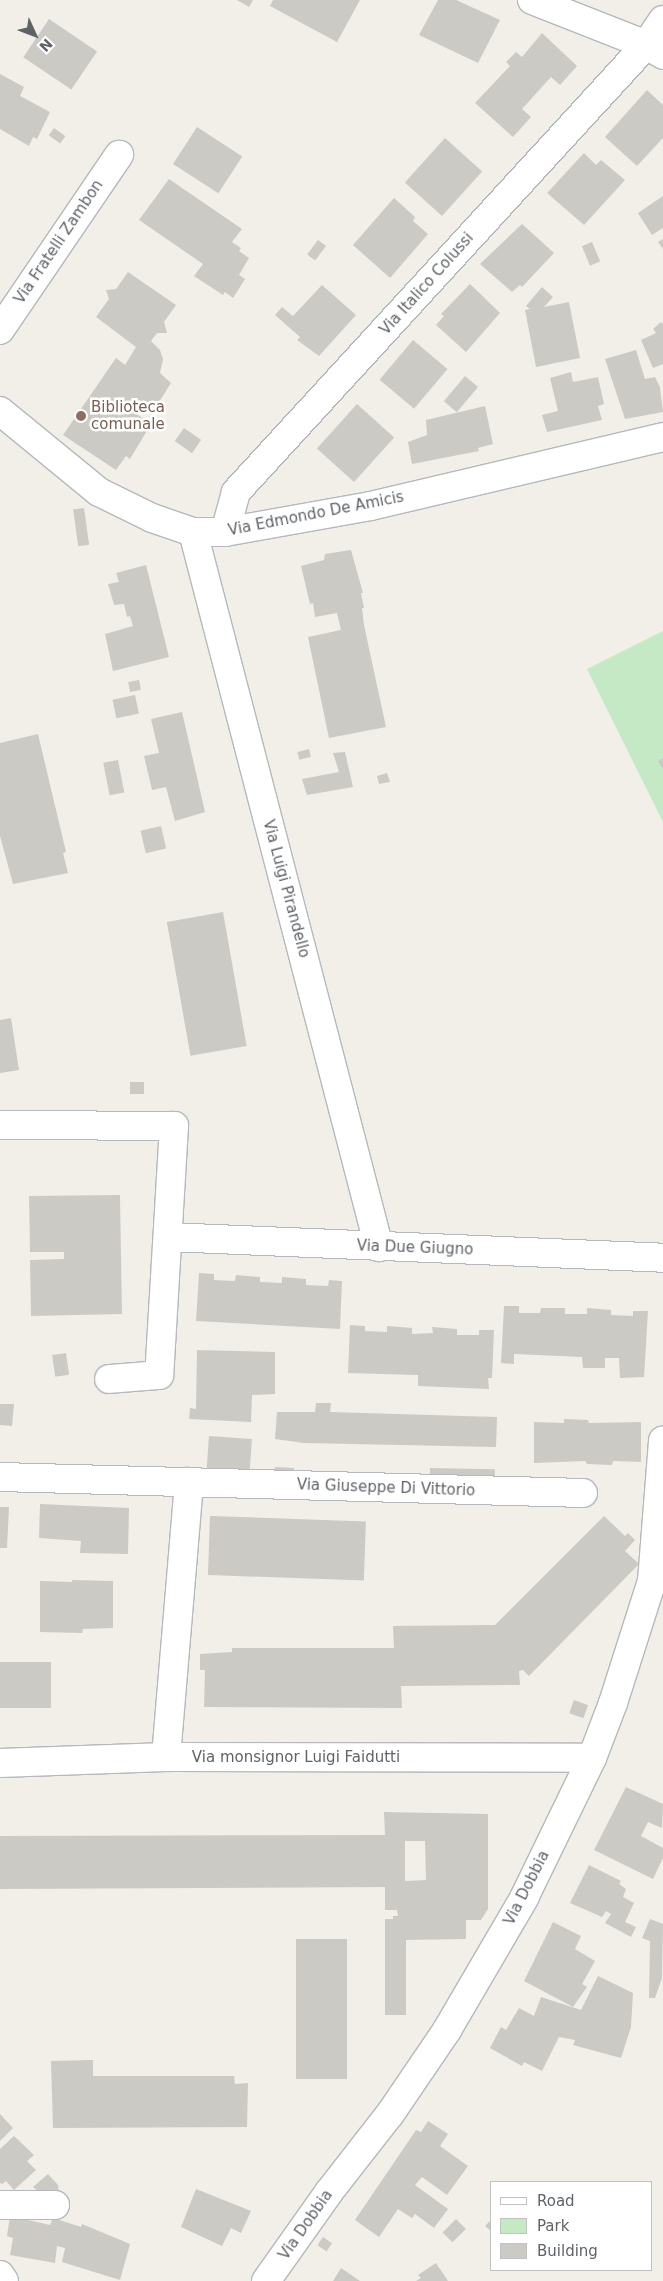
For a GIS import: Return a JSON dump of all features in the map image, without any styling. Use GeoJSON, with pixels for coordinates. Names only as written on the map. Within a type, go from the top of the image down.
{"type":"FeatureCollection","features":[{"type":"Feature","properties":{"kind":"street"},"geometry":{"type":"LineString","coordinates":[[532,0],[654,50]]}},
{"type":"Feature","properties":{"kind":"street","name":"Via Italico Colussi"},"geometry":{"type":"LineString","coordinates":[[225,532],[236,492],[654,50],[663,20]]}},
{"type":"Feature","properties":{"kind":"street","name":"Via Fratelli Zambon"},"geometry":{"type":"LineString","coordinates":[[0,330],[119,155]]}},
{"type":"Feature","properties":{"kind":"street","name":"Via Edmondo De Amicis"},"geometry":{"type":"LineString","coordinates":[[0,411],[99,492],[152,518],[193,532],[225,532],[371,506],[663,437]]}},
{"type":"Feature","properties":{"kind":"street","name":"Via Luigi Pirandello"},"geometry":{"type":"LineString","coordinates":[[193,532],[379,1247]]}},
{"type":"Feature","properties":{"kind":"street"},"geometry":{"type":"LineString","coordinates":[[0,1125],[174,1126],[159,1375],[109,1379]]}},
{"type":"Feature","properties":{"kind":"street","name":"Via Due Giugno"},"geometry":{"type":"LineString","coordinates":[[168,1237],[663,1258]]}},
{"type":"Feature","properties":{"kind":"street","name":"Via Dobbia"},"geometry":{"type":"LineString","coordinates":[[266,2281],[329,2192],[390,2114],[447,2030],[524,1898],[592,1758],[613,1703],[652,1581],[663,1440]]}},
{"type":"Feature","properties":{"kind":"street","name":"Via Giuseppe Di Vittorio"},"geometry":{"type":"LineString","coordinates":[[0,1476],[583,1493]]}},
{"type":"Feature","properties":{"kind":"street"},"geometry":{"type":"LineString","coordinates":[[166,1757],[189,1482]]}},
{"type":"Feature","properties":{"kind":"street","name":"Via monsignor Luigi Faidutti"},"geometry":{"type":"LineString","coordinates":[[0,1763],[166,1757],[592,1758]]}},
{"type":"Feature","properties":{"kind":"street"},"geometry":{"type":"LineString","coordinates":[[0,2205],[55,2204]]}},
{"type":"Feature","properties":{"kind":"street"},"geometry":{"type":"LineString","coordinates":[[0,2275],[4,2281]]}},
{"type":"Feature","properties":{"kind":"green space"},"geometry":{"type":"Polygon","coordinates":[[[663,631],[663,822],[587,669],[663,631]]]}},
{"type":"Feature","properties":{"kind":"building"},"geometry":{"type":"Polygon","coordinates":[[[237,0],[253,0],[249,7],[237,0]]]}},
{"type":"Feature","properties":{"kind":"building"},"geometry":{"type":"Polygon","coordinates":[[[273,0],[360,0],[337,42],[270,6],[273,0]]]}},
{"type":"Feature","properties":{"kind":"building"},"geometry":{"type":"Polygon","coordinates":[[[438,0],[456,0],[500,20],[478,63],[419,35],[438,0]]]}},
{"type":"Feature","properties":{"kind":"building"},"geometry":{"type":"Polygon","coordinates":[[[49,19],[97,51],[71,90],[23,57],[49,19]]]}},
{"type":"Feature","properties":{"kind":"building"},"geometry":{"type":"Polygon","coordinates":[[[542,33],[577,66],[560,85],[551,77],[522,109],[531,117],[513,137],[475,103],[510,66],[506,62],[516,52],[522,57],[542,33]]]}},
{"type":"Feature","properties":{"kind":"building"},"geometry":{"type":"Polygon","coordinates":[[[0,74],[24,87],[20,96],[50,112],[37,139],[33,137],[29,146],[0,129],[0,74]]]}},
{"type":"Feature","properties":{"kind":"building"},"geometry":{"type":"Polygon","coordinates":[[[647,90],[663,105],[663,138],[637,166],[605,137],[647,90]]]}},
{"type":"Feature","properties":{"kind":"building"},"geometry":{"type":"Polygon","coordinates":[[[197,127],[242,156],[218,193],[173,164],[197,127]]]}},
{"type":"Feature","properties":{"kind":"building"},"geometry":{"type":"Polygon","coordinates":[[[54,128],[65,136],[60,144],[49,135],[54,128]]]}},
{"type":"Feature","properties":{"kind":"building"},"geometry":{"type":"Polygon","coordinates":[[[445,138],[482,171],[442,216],[405,183],[445,138]]]}},
{"type":"Feature","properties":{"kind":"building"},"geometry":{"type":"Polygon","coordinates":[[[584,153],[596,165],[601,160],[625,180],[584,225],[547,193],[584,153]]]}},
{"type":"Feature","properties":{"kind":"building"},"geometry":{"type":"Polygon","coordinates":[[[169,179],[242,229],[232,242],[241,248],[239,251],[249,258],[239,275],[245,279],[233,298],[225,292],[223,295],[194,276],[203,264],[139,220],[169,179]]]}},
{"type":"Feature","properties":{"kind":"building"},"geometry":{"type":"Polygon","coordinates":[[[663,196],[663,228],[652,235],[638,213],[663,196]]]}},
{"type":"Feature","properties":{"kind":"building"},"geometry":{"type":"Polygon","coordinates":[[[394,198],[415,217],[413,221],[428,234],[390,278],[353,245],[394,198]]]}},
{"type":"Feature","properties":{"kind":"building"},"geometry":{"type":"Polygon","coordinates":[[[522,224],[554,253],[522,287],[520,285],[512,292],[480,264],[522,224]]]}},
{"type":"Feature","properties":{"kind":"building"},"geometry":{"type":"Polygon","coordinates":[[[663,239],[663,249],[658,242],[663,239]]]}},
{"type":"Feature","properties":{"kind":"building"},"geometry":{"type":"Polygon","coordinates":[[[318,240],[326,246],[315,260],[307,254],[318,240]]]}},
{"type":"Feature","properties":{"kind":"building"},"geometry":{"type":"Polygon","coordinates":[[[592,242],[600,261],[590,266],[582,246],[592,242]]]}},
{"type":"Feature","properties":{"kind":"building"},"geometry":{"type":"Polygon","coordinates":[[[128,272],[176,305],[164,322],[167,333],[157,333],[151,341],[160,350],[163,359],[160,373],[171,383],[156,407],[147,402],[138,415],[151,424],[130,459],[126,456],[116,470],[63,435],[116,358],[125,365],[136,347],[96,317],[109,299],[106,290],[116,289],[128,272]]]}},
{"type":"Feature","properties":{"kind":"building"},"geometry":{"type":"Polygon","coordinates":[[[470,284],[500,313],[466,352],[436,325],[444,316],[441,314],[470,284]]]}},
{"type":"Feature","properties":{"kind":"building"},"geometry":{"type":"Polygon","coordinates":[[[322,285],[356,315],[319,356],[297,340],[300,337],[275,315],[282,307],[293,316],[322,285]]]}},
{"type":"Feature","properties":{"kind":"building"},"geometry":{"type":"Polygon","coordinates":[[[542,287],[553,297],[544,307],[569,302],[580,358],[536,367],[525,310],[530,309],[526,306],[542,287]]]}},
{"type":"Feature","properties":{"kind":"building"},"geometry":{"type":"Polygon","coordinates":[[[661,322],[663,324],[663,364],[653,368],[641,340],[656,333],[653,329],[661,322]]]}},
{"type":"Feature","properties":{"kind":"building"},"geometry":{"type":"Polygon","coordinates":[[[413,340],[447,369],[414,409],[380,380],[413,340]]]}},
{"type":"Feature","properties":{"kind":"building"},"geometry":{"type":"Polygon","coordinates":[[[636,350],[645,379],[655,377],[660,387],[663,412],[625,419],[605,359],[636,350]]]}},
{"type":"Feature","properties":{"kind":"building"},"geometry":{"type":"Polygon","coordinates":[[[571,372],[573,382],[598,377],[604,404],[598,406],[602,420],[547,432],[542,415],[558,411],[550,378],[571,372]]]}},
{"type":"Feature","properties":{"kind":"building"},"geometry":{"type":"Polygon","coordinates":[[[465,376],[478,387],[457,412],[444,401],[465,376]]]}},
{"type":"Feature","properties":{"kind":"building"},"geometry":{"type":"Polygon","coordinates":[[[357,404],[394,437],[354,482],[317,449],[357,404]]]}},
{"type":"Feature","properties":{"kind":"building"},"geometry":{"type":"Polygon","coordinates":[[[485,406],[493,444],[478,448],[479,451],[412,464],[408,442],[427,435],[426,420],[485,406]]]}},
{"type":"Feature","properties":{"kind":"building"},"geometry":{"type":"Polygon","coordinates":[[[184,428],[201,440],[192,453],[175,441],[184,428]]]}},
{"type":"Feature","properties":{"kind":"building"},"geometry":{"type":"Polygon","coordinates":[[[84,508],[89,545],[78,546],[73,510],[84,508]]]}},
{"type":"Feature","properties":{"kind":"building"},"geometry":{"type":"Polygon","coordinates":[[[351,550],[363,593],[361,593],[364,608],[362,608],[364,625],[386,727],[329,738],[308,637],[341,630],[337,613],[315,617],[313,603],[310,604],[301,566],[324,560],[325,554],[351,550]]]}},
{"type":"Feature","properties":{"kind":"building"},"geometry":{"type":"Polygon","coordinates":[[[146,565],[169,657],[113,671],[105,634],[133,626],[130,616],[127,617],[124,604],[114,605],[108,584],[119,582],[116,573],[146,565]]]}},
{"type":"Feature","properties":{"kind":"building"},"geometry":{"type":"Polygon","coordinates":[[[139,680],[141,690],[130,692],[128,682],[139,680]]]}},
{"type":"Feature","properties":{"kind":"building"},"geometry":{"type":"Polygon","coordinates":[[[135,695],[139,714],[116,718],[113,700],[135,695]]]}},
{"type":"Feature","properties":{"kind":"building"},"geometry":{"type":"Polygon","coordinates":[[[182,712],[205,812],[175,821],[166,787],[152,790],[144,756],[159,753],[151,719],[182,712]]]}},
{"type":"Feature","properties":{"kind":"building"},"geometry":{"type":"Polygon","coordinates":[[[38,734],[66,852],[63,853],[68,873],[13,884],[0,836],[0,743],[38,734]]]}},
{"type":"Feature","properties":{"kind":"building"},"geometry":{"type":"Polygon","coordinates":[[[309,749],[311,757],[299,760],[297,752],[309,749]]]}},
{"type":"Feature","properties":{"kind":"building"},"geometry":{"type":"Polygon","coordinates":[[[345,752],[353,787],[307,795],[302,779],[339,772],[333,753],[345,752]]]}},
{"type":"Feature","properties":{"kind":"building"},"geometry":{"type":"Polygon","coordinates":[[[663,758],[663,767],[662,768],[658,761],[663,758]]]}},
{"type":"Feature","properties":{"kind":"building"},"geometry":{"type":"Polygon","coordinates":[[[118,760],[124,792],[110,795],[103,763],[118,760]]]}},
{"type":"Feature","properties":{"kind":"building"},"geometry":{"type":"Polygon","coordinates":[[[387,773],[390,782],[379,784],[377,776],[387,773]]]}},
{"type":"Feature","properties":{"kind":"building"},"geometry":{"type":"Polygon","coordinates":[[[161,826],[166,848],[146,853],[141,831],[161,826]]]}},
{"type":"Feature","properties":{"kind":"building"},"geometry":{"type":"Polygon","coordinates":[[[223,912],[247,1046],[190,1056],[167,922],[223,912]]]}},
{"type":"Feature","properties":{"kind":"building"},"geometry":{"type":"Polygon","coordinates":[[[11,1018],[19,1070],[0,1073],[0,1020],[11,1018]]]}},
{"type":"Feature","properties":{"kind":"building"},"geometry":{"type":"Polygon","coordinates":[[[130,1082],[144,1082],[144,1094],[130,1094],[130,1082]]]}},
{"type":"Feature","properties":{"kind":"building"},"geometry":{"type":"Polygon","coordinates":[[[120,1195],[122,1314],[31,1316],[30,1260],[64,1259],[64,1252],[30,1252],[29,1196],[120,1195]]]}},
{"type":"Feature","properties":{"kind":"building"},"geometry":{"type":"Polygon","coordinates":[[[199,1273],[214,1274],[214,1280],[235,1281],[236,1275],[260,1277],[260,1282],[282,1283],[282,1277],[306,1279],[306,1285],[328,1286],[329,1280],[342,1281],[340,1329],[196,1321],[199,1273]]]}},
{"type":"Feature","properties":{"kind":"building"},"geometry":{"type":"Polygon","coordinates":[[[504,1306],[519,1306],[519,1313],[540,1313],[541,1308],[565,1308],[565,1314],[587,1314],[587,1308],[611,1310],[611,1315],[633,1316],[633,1311],[648,1311],[644,1377],[620,1378],[619,1358],[605,1358],[605,1368],[583,1368],[582,1357],[514,1354],[514,1364],[501,1363],[504,1306]]]}},
{"type":"Feature","properties":{"kind":"building"},"geometry":{"type":"Polygon","coordinates":[[[350,1325],[365,1326],[365,1331],[387,1332],[387,1326],[412,1328],[412,1334],[433,1333],[432,1327],[457,1329],[457,1335],[479,1335],[479,1330],[494,1330],[492,1378],[488,1378],[489,1389],[418,1386],[418,1375],[348,1373],[350,1325]]]}},
{"type":"Feature","properties":{"kind":"building"},"geometry":{"type":"Polygon","coordinates":[[[197,1350],[275,1352],[275,1394],[252,1395],[251,1422],[189,1419],[190,1408],[196,1409],[197,1350]]]}},
{"type":"Feature","properties":{"kind":"building"},"geometry":{"type":"Polygon","coordinates":[[[66,1353],[69,1375],[55,1377],[52,1355],[66,1353]]]}},
{"type":"Feature","properties":{"kind":"building"},"geometry":{"type":"Polygon","coordinates":[[[316,1403],[331,1403],[330,1412],[497,1417],[496,1447],[304,1443],[275,1439],[277,1412],[315,1412],[316,1403]]]}},
{"type":"Feature","properties":{"kind":"building"},"geometry":{"type":"Polygon","coordinates":[[[0,1404],[14,1404],[12,1426],[0,1425],[0,1404]]]}},
{"type":"Feature","properties":{"kind":"building"},"geometry":{"type":"Polygon","coordinates":[[[564,1419],[588,1420],[589,1423],[641,1422],[641,1462],[613,1461],[612,1465],[587,1464],[585,1461],[534,1463],[534,1422],[564,1423],[564,1419]]]}},
{"type":"Feature","properties":{"kind":"building"},"geometry":{"type":"Polygon","coordinates":[[[209,1436],[252,1439],[249,1479],[206,1476],[209,1436]]]}},
{"type":"Feature","properties":{"kind":"building"},"geometry":{"type":"Polygon","coordinates":[[[275,1467],[294,1468],[294,1477],[275,1476],[275,1467]]]}},
{"type":"Feature","properties":{"kind":"building"},"geometry":{"type":"Polygon","coordinates":[[[430,1468],[495,1469],[495,1479],[430,1478],[430,1468]]]}},
{"type":"Feature","properties":{"kind":"building"},"geometry":{"type":"Polygon","coordinates":[[[40,1504],[129,1508],[128,1554],[80,1553],[81,1541],[39,1538],[40,1504]]]}},
{"type":"Feature","properties":{"kind":"building"},"geometry":{"type":"Polygon","coordinates":[[[0,1507],[9,1507],[7,1548],[0,1548],[0,1507]]]}},
{"type":"Feature","properties":{"kind":"building"},"geometry":{"type":"Polygon","coordinates":[[[210,1516],[366,1521],[364,1580],[208,1575],[210,1516]]]}},
{"type":"Feature","properties":{"kind":"building"},"geometry":{"type":"Polygon","coordinates":[[[604,1516],[625,1536],[628,1533],[635,1540],[625,1551],[639,1564],[529,1676],[523,1670],[519,1671],[520,1685],[401,1686],[402,1708],[204,1707],[205,1670],[200,1670],[200,1654],[232,1652],[232,1648],[394,1648],[393,1626],[495,1625],[604,1516]]]}},
{"type":"Feature","properties":{"kind":"building"},"geometry":{"type":"Polygon","coordinates":[[[72,1580],[113,1581],[113,1628],[83,1629],[82,1633],[40,1632],[40,1581],[72,1582],[72,1580]]]}},
{"type":"Feature","properties":{"kind":"building"},"geometry":{"type":"Polygon","coordinates":[[[0,1662],[51,1662],[51,1708],[0,1708],[0,1662]]]}},
{"type":"Feature","properties":{"kind":"building"},"geometry":{"type":"Polygon","coordinates":[[[574,1700],[588,1705],[583,1718],[569,1713],[574,1700]]]}},
{"type":"Feature","properties":{"kind":"building"},"geometry":{"type":"Polygon","coordinates":[[[626,1787],[663,1804],[662,1828],[648,1822],[641,1836],[663,1848],[663,1858],[653,1879],[594,1850],[626,1787]]]}},
{"type":"Feature","properties":{"kind":"building"},"geometry":{"type":"Polygon","coordinates":[[[384,1812],[488,1814],[488,1909],[481,1920],[466,1920],[466,1939],[406,1940],[406,2015],[385,2015],[385,1919],[393,1919],[393,1916],[398,1916],[397,1910],[385,1910],[385,1887],[0,1889],[0,1836],[385,1835],[384,1812]],[[405,1841],[405,1881],[426,1880],[425,1841],[405,1841]]]}},
{"type":"Feature","properties":{"kind":"building"},"geometry":{"type":"Polygon","coordinates":[[[589,1865],[621,1881],[619,1884],[626,1889],[623,1897],[634,1903],[625,1922],[636,1927],[631,1937],[605,1923],[611,1914],[606,1911],[602,1917],[570,1903],[589,1865]]]}},
{"type":"Feature","properties":{"kind":"building"},"geometry":{"type":"Polygon","coordinates":[[[650,1919],[663,1924],[662,1978],[655,1998],[649,1998],[650,1941],[642,1938],[650,1919]]]}},
{"type":"Feature","properties":{"kind":"building"},"geometry":{"type":"Polygon","coordinates":[[[553,1922],[581,1936],[575,1949],[595,1961],[582,1984],[587,1987],[573,2007],[524,1981],[553,1922]]]}},
{"type":"Feature","properties":{"kind":"building"},"geometry":{"type":"Polygon","coordinates":[[[296,1939],[347,1939],[347,2079],[296,2079],[296,1939]]]}},
{"type":"Feature","properties":{"kind":"building"},"geometry":{"type":"Polygon","coordinates":[[[598,1976],[633,1993],[631,2027],[621,2058],[573,2045],[575,2040],[559,2037],[542,2071],[524,2062],[522,2066],[490,2048],[501,2027],[506,2030],[519,2008],[534,2016],[541,1997],[581,2010],[598,1976]]]}},
{"type":"Feature","properties":{"kind":"building"},"geometry":{"type":"Polygon","coordinates":[[[93,2060],[93,2076],[234,2076],[235,2084],[248,2083],[247,2127],[53,2128],[51,2061],[93,2060]]]}},
{"type":"Feature","properties":{"kind":"building"},"geometry":{"type":"Polygon","coordinates":[[[0,2114],[13,2128],[0,2141],[0,2114]]]}},
{"type":"Feature","properties":{"kind":"building"},"geometry":{"type":"Polygon","coordinates":[[[428,2121],[448,2134],[440,2146],[468,2166],[447,2195],[422,2177],[415,2185],[448,2209],[434,2228],[415,2214],[412,2218],[398,2209],[379,2237],[355,2220],[416,2130],[421,2132],[428,2121]]]}},
{"type":"Feature","properties":{"kind":"building"},"geometry":{"type":"Polygon","coordinates":[[[14,2136],[34,2155],[27,2161],[36,2170],[14,2190],[6,2181],[2,2184],[0,2183],[0,2149],[14,2136]]]}},
{"type":"Feature","properties":{"kind":"building"},"geometry":{"type":"Polygon","coordinates":[[[48,2174],[58,2185],[59,2193],[40,2193],[33,2187],[48,2174]]]}},
{"type":"Feature","properties":{"kind":"building"},"geometry":{"type":"Polygon","coordinates":[[[196,2189],[251,2211],[241,2233],[231,2228],[222,2246],[181,2227],[196,2189]]]}},
{"type":"Feature","properties":{"kind":"building"},"geometry":{"type":"Polygon","coordinates":[[[10,2216],[50,2225],[53,2218],[81,2227],[82,2224],[130,2244],[120,2280],[62,2262],[65,2248],[57,2246],[55,2263],[10,2255],[13,2238],[7,2236],[10,2216]]]}},
{"type":"Feature","properties":{"kind":"building"},"geometry":{"type":"Polygon","coordinates":[[[456,2219],[466,2229],[452,2242],[443,2232],[456,2219]]]}},
{"type":"Feature","properties":{"kind":"building"},"geometry":{"type":"Polygon","coordinates":[[[490,2221],[490,2230],[485,2226],[490,2221]]]}},
{"type":"Feature","properties":{"kind":"building"},"geometry":{"type":"Polygon","coordinates":[[[323,2237],[332,2243],[327,2251],[317,2245],[323,2237]]]}},
{"type":"Feature","properties":{"kind":"building"},"geometry":{"type":"Polygon","coordinates":[[[436,2263],[448,2281],[416,2281],[421,2278],[418,2275],[436,2263]]]}},
{"type":"Feature","properties":{"kind":"building"},"geometry":{"type":"Polygon","coordinates":[[[341,2268],[360,2281],[333,2281],[341,2268]]]}},
{"type":"Feature","properties":{"kind":"place","name":"Biblioteca comunale"},"geometry":{"type":"Point","coordinates":[81,416]}}]}
